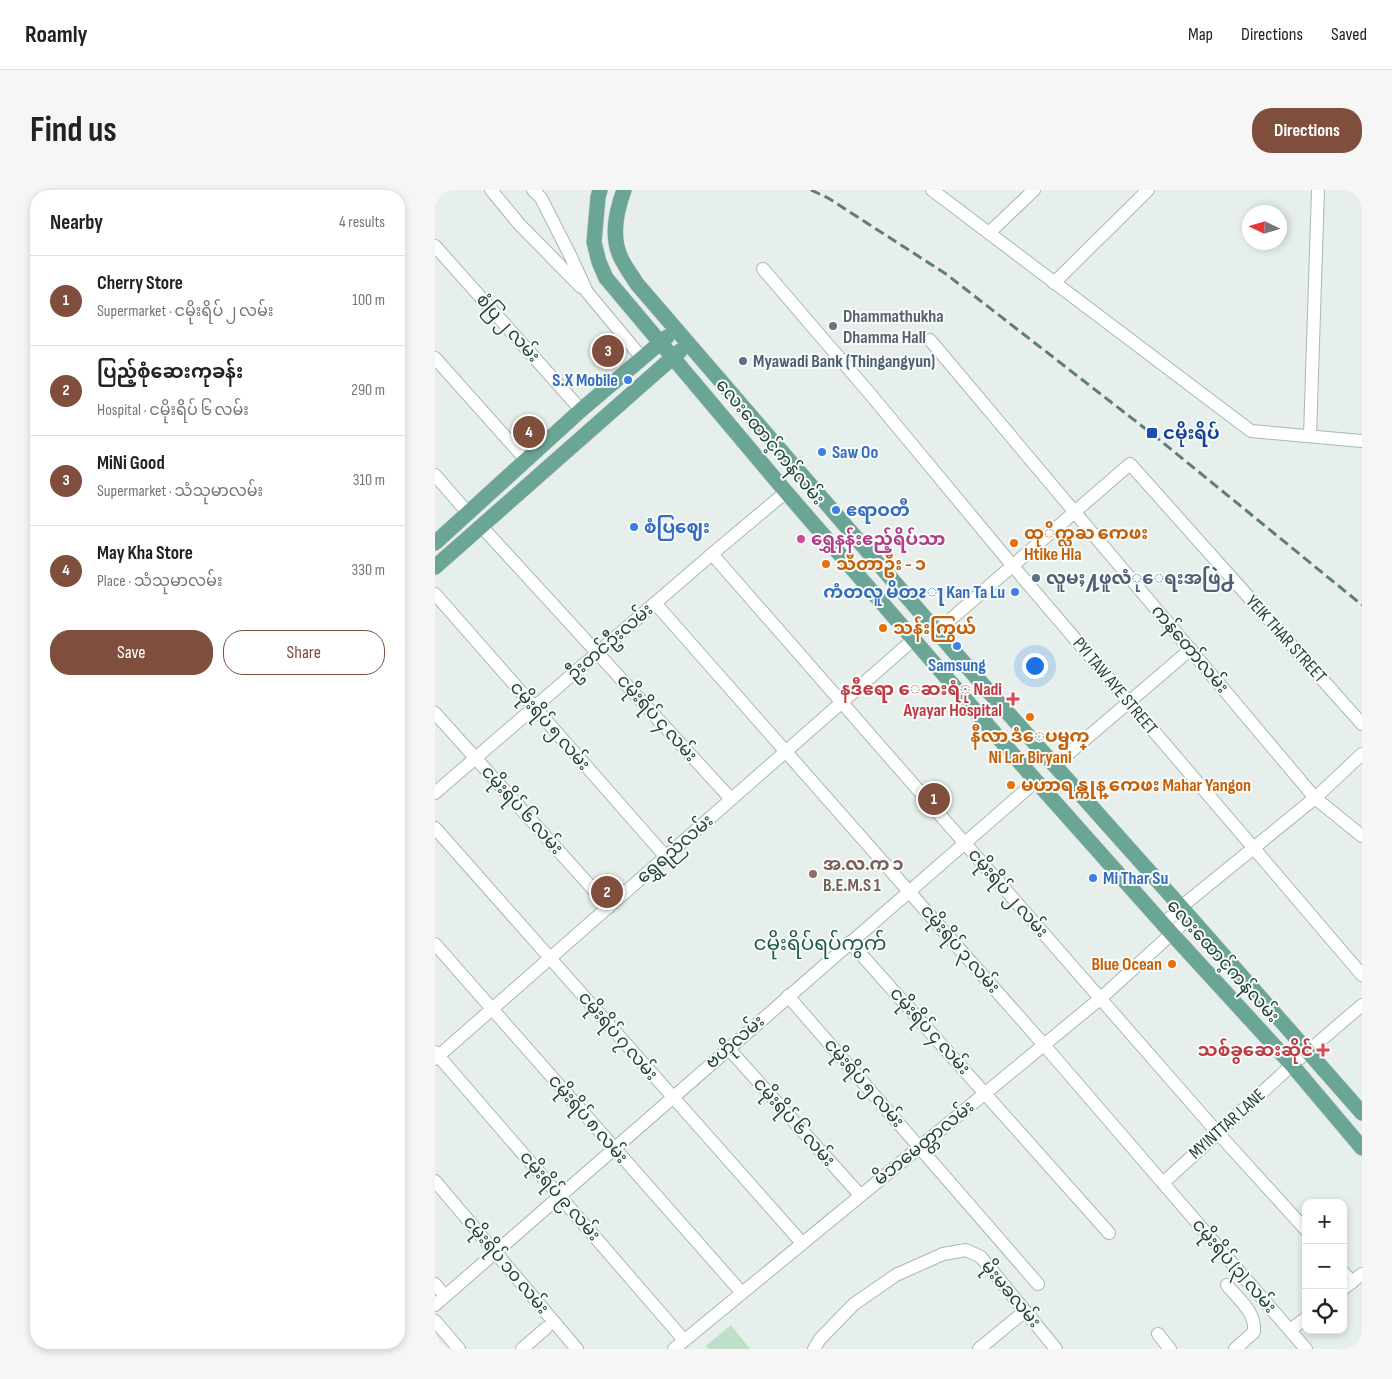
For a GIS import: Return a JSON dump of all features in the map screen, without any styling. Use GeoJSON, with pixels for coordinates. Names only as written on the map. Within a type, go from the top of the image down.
{"type":"FeatureCollection","features":[{"type":"Feature","properties":{"kind":"main road","name":"လေးထောင့်ကန်လမ်း"},"geometry":{"type":"LineString","coordinates":[[624,190],[615,227],[618,251],[637,284],[936,632],[1362,1112]]}},
{"type":"Feature","properties":{"kind":"main road","name":"လေးထောင့်ကန်လမ်း"},"geometry":{"type":"LineString","coordinates":[[599,194],[594,242],[599,262],[606,278],[1036,781],[1292,1065],[1362,1148]]}},
{"type":"Feature","properties":{"kind":"main road"},"geometry":{"type":"LineString","coordinates":[[435,543],[581,410],[675,329]]}},
{"type":"Feature","properties":{"kind":"main road"},"geometry":{"type":"LineString","coordinates":[[435,567],[688,343]]}},
{"type":"Feature","properties":{"kind":"main road"},"geometry":{"type":"LineString","coordinates":[[966,700],[983,685]]}},
{"type":"Feature","properties":{"kind":"main road"},"geometry":{"type":"LineString","coordinates":[[1036,781],[1054,766]]}},
{"type":"Feature","properties":{"kind":"street"},"geometry":{"type":"LineString","coordinates":[[491,190],[520,225],[587,292],[641,358]]}},
{"type":"Feature","properties":{"kind":"street"},"geometry":{"type":"LineString","coordinates":[[533,190],[541,198],[587,292]]}},
{"type":"Feature","properties":{"kind":"street"},"geometry":{"type":"LineString","coordinates":[[931,190],[1251,431],[1362,441]]}},
{"type":"Feature","properties":{"kind":"street"},"geometry":{"type":"LineString","coordinates":[[989,233],[1034,190]]}},
{"type":"Feature","properties":{"kind":"street"},"geometry":{"type":"LineString","coordinates":[[1055,283],[1148,190]]}},
{"type":"Feature","properties":{"kind":"street"},"geometry":{"type":"LineString","coordinates":[[1310,436],[1318,190]]}},
{"type":"Feature","properties":{"kind":"street","name":"စံပြ ၂ လမ်း"},"geometry":{"type":"LineString","coordinates":[[435,246],[581,410]]}},
{"type":"Feature","properties":{"kind":"street","name":"PYI TAW AYE STREET"},"geometry":{"type":"LineString","coordinates":[[763,269],[871,395],[1012,565],[1362,975]]}},
{"type":"Feature","properties":{"kind":"street","name":"ကန်တော်လမ်း"},"geometry":{"type":"LineString","coordinates":[[930,340],[1315,798],[1362,836]]}},
{"type":"Feature","properties":{"kind":"street"},"geometry":{"type":"LineString","coordinates":[[435,358],[526,460]]}},
{"type":"Feature","properties":{"kind":"street","name":"YEIK THAR STREET"},"geometry":{"type":"LineString","coordinates":[[1075,511],[1130,464],[1362,724]]}},
{"type":"Feature","properties":{"kind":"street"},"geometry":{"type":"LineString","coordinates":[[435,475],[468,513]]}},
{"type":"Feature","properties":{"kind":"street","name":"ဦးတင်ဦးလမ်း"},"geometry":{"type":"LineString","coordinates":[[435,793],[712,554],[787,492]]}},
{"type":"Feature","properties":{"kind":"street"},"geometry":{"type":"LineString","coordinates":[[936,632],[1075,511]]}},
{"type":"Feature","properties":{"kind":"street","name":"ငမိုးရိပ် ၄ လမ်း"},"geometry":{"type":"LineString","coordinates":[[481,526],[731,799]]}},
{"type":"Feature","properties":{"kind":"street","name":"ငမိုးရိပ် ၂ လမ်း"},"geometry":{"type":"LineString","coordinates":[[712,554],[1217,1132],[1302,1226]]}},
{"type":"Feature","properties":{"kind":"street","name":"ငမိုးရိပ် ၅ လမ်း"},"geometry":{"type":"LineString","coordinates":[[435,594],[533,708],[666,857]]}},
{"type":"Feature","properties":{"kind":"street","name":"ငမိုးရိပ် ၃ လမ်း"},"geometry":{"type":"LineString","coordinates":[[655,603],[1163,1183]]}},
{"type":"Feature","properties":{"kind":"street","name":"ရွှေရည်လမ်း"},"geometry":{"type":"LineString","coordinates":[[436,1056],[914,639]]}},
{"type":"Feature","properties":{"kind":"street"},"geometry":{"type":"LineString","coordinates":[[1054,766],[1191,649]]}},
{"type":"Feature","properties":{"kind":"street","name":"ငမိုးရိပ် ၆ လမ်း"},"geometry":{"type":"LineString","coordinates":[[435,713],[609,906]]}},
{"type":"Feature","properties":{"kind":"street","name":"မိဘမေတ္တာလမ်း"},"geometry":{"type":"LineString","coordinates":[[674,1349],[1101,998],[1168,929],[1254,848],[1315,798],[1362,754]]}},
{"type":"Feature","properties":{"kind":"street","name":"ဗဟိုလမ်း"},"geometry":{"type":"LineString","coordinates":[[440,1300],[1036,781]]}},
{"type":"Feature","properties":{"kind":"street","name":"ငမိုးရိပ် ၇ လမ်း"},"geometry":{"type":"LineString","coordinates":[[435,828],[802,1243]]}},
{"type":"Feature","properties":{"kind":"street","name":"ငမိုးရိပ် ၄ လမ်း"},"geometry":{"type":"LineString","coordinates":[[850,942],[1109,1233]]}},
{"type":"Feature","properties":{"kind":"street","name":"ငမိုးရိပ် ၈ လမ်း"},"geometry":{"type":"LineString","coordinates":[[435,944],[742,1293]]}},
{"type":"Feature","properties":{"kind":"street","name":"ငမိုးရိပ် ၅ လမ်း"},"geometry":{"type":"LineString","coordinates":[[789,996],[1038,1284]]}},
{"type":"Feature","properties":{"kind":"street","name":"MYINTTAR LANE"},"geometry":{"type":"LineString","coordinates":[[1163,1183],[1217,1132],[1362,1005]]}},
{"type":"Feature","properties":{"kind":"street","name":"ငမိုးရိပ် ၆ လမ်း"},"geometry":{"type":"LineString","coordinates":[[728,1048],[860,1195]]}},
{"type":"Feature","properties":{"kind":"street","name":"ငမိုးရိပ် ၉ လမ်း"},"geometry":{"type":"LineString","coordinates":[[436,1056],[684,1340]]}},
{"type":"Feature","properties":{"kind":"street","name":"ငမိုးရိပ် ၁၀ လမ်း"},"geometry":{"type":"LineString","coordinates":[[435,1181],[577,1349]]}},
{"type":"Feature","properties":{"kind":"street","name":"ငမိုးရိပ် (၃) လမ်း"},"geometry":{"type":"LineString","coordinates":[[1163,1183],[1306,1349]]}},
{"type":"Feature","properties":{"kind":"street","name":"မိုးမခလမ်း"},"geometry":{"type":"LineString","coordinates":[[814,1349],[821,1339],[855,1304],[896,1274],[943,1254],[966,1250],[981,1257],[1056,1349]]}},
{"type":"Feature","properties":{"kind":"street"},"geometry":{"type":"LineString","coordinates":[[435,1284],[440,1300]]}},
{"type":"Feature","properties":{"kind":"street"},"geometry":{"type":"LineString","coordinates":[[1227,1285],[1253,1315],[1255,1324],[1254,1332],[1235,1349]]}},
{"type":"Feature","properties":{"kind":"street"},"geometry":{"type":"LineString","coordinates":[[979,1349],[1025,1311]]}},
{"type":"Feature","properties":{"kind":"street"},"geometry":{"type":"LineString","coordinates":[[435,1321],[459,1349]]}},
{"type":"Feature","properties":{"kind":"street"},"geometry":{"type":"LineString","coordinates":[[1289,1330],[1302,1321]]}},
{"type":"Feature","properties":{"kind":"street"},"geometry":{"type":"LineString","coordinates":[[521,1349],[546,1328]]}},
{"type":"Feature","properties":{"kind":"street"},"geometry":{"type":"LineString","coordinates":[[1158,1334],[1170,1349]]}},
{"type":"Feature","properties":{"kind":"green space"},"geometry":{"type":"Polygon","coordinates":[[[731,1325],[750,1349],[708,1349],[706,1346],[731,1325]]]}},
{"type":"Feature","properties":{"kind":"railway"},"geometry":{"type":"LineString","coordinates":[[811,190],[828,198],[946,274],[1156,437],[1362,605]]}},
{"type":"Feature","properties":{"kind":"place","name":"Dhammathukha Dhamma Hall"},"geometry":{"type":"Point","coordinates":[833,326]}},
{"type":"Feature","properties":{"kind":"place","name":"MiNi Good"},"geometry":{"type":"Point","coordinates":[608,351]}},
{"type":"Feature","properties":{"kind":"place","name":"Myawadi Bank (Thingangyun)"},"geometry":{"type":"Point","coordinates":[743,361]}},
{"type":"Feature","properties":{"kind":"place","name":"S.X Mobile"},"geometry":{"type":"Point","coordinates":[628,380]}},
{"type":"Feature","properties":{"kind":"place","name":"May Kha Store"},"geometry":{"type":"Point","coordinates":[529,432]}},
{"type":"Feature","properties":{"kind":"place","name":"ငမိုးရိပ်"},"geometry":{"type":"Point","coordinates":[1152,433]}},
{"type":"Feature","properties":{"kind":"place","name":"Saw Oo"},"geometry":{"type":"Point","coordinates":[822,452]}},
{"type":"Feature","properties":{"kind":"place","name":"ဧရာဝတီ"},"geometry":{"type":"Point","coordinates":[836,510]}},
{"type":"Feature","properties":{"kind":"place","name":"စံပြဈေး"},"geometry":{"type":"Point","coordinates":[634,527]}},
{"type":"Feature","properties":{"kind":"place","name":"ရွှေနန်းဧည့်ရိပ်သာ"},"geometry":{"type":"Point","coordinates":[801,539]}},
{"type":"Feature","properties":{"kind":"place","name":"ထုိက္လႀ ကေဖး Htike Hla"},"geometry":{"type":"Point","coordinates":[1014,543]}},
{"type":"Feature","properties":{"kind":"place","name":"သီတာဦး - ၁"},"geometry":{"type":"Point","coordinates":[826,564]}},
{"type":"Feature","properties":{"kind":"place","name":"လူမႈ႔ဖူလံုေရးအဖြဲ႕"},"geometry":{"type":"Point","coordinates":[1036,578]}},
{"type":"Feature","properties":{"kind":"place","name":"ကံတလူ မိတၩႃ Kan Ta Lu"},"geometry":{"type":"Point","coordinates":[1015,592]}},
{"type":"Feature","properties":{"kind":"place","name":"သန်းကြွယ်"},"geometry":{"type":"Point","coordinates":[883,628]}},
{"type":"Feature","properties":{"kind":"place","name":"Samsung"},"geometry":{"type":"Point","coordinates":[957,646]}},
{"type":"Feature","properties":{"kind":"place","name":"နဒီဧရာ ေဆးရံု Nadi Ayayar Hospital"},"geometry":{"type":"Point","coordinates":[1013,699]}},
{"type":"Feature","properties":{"kind":"place","name":"နီလာ ဒံေပၝက္ Ni Lar Biryani"},"geometry":{"type":"Point","coordinates":[1030,717]}},
{"type":"Feature","properties":{"kind":"place","name":"မဟာရန္ကုန္ ကေဖး Mahar Yangon"},"geometry":{"type":"Point","coordinates":[1011,785]}},
{"type":"Feature","properties":{"kind":"place","name":"Cherry Store"},"geometry":{"type":"Point","coordinates":[934,799]}},
{"type":"Feature","properties":{"kind":"place","name":"အ.လ.က ၁ B.E.M.S 1"},"geometry":{"type":"Point","coordinates":[813,874]}},
{"type":"Feature","properties":{"kind":"place","name":"Mi Thar Su"},"geometry":{"type":"Point","coordinates":[1093,878]}},
{"type":"Feature","properties":{"kind":"place","name":"ပြည့်စုံဆေးကုခန်း"},"geometry":{"type":"Point","coordinates":[607,892]}},
{"type":"Feature","properties":{"kind":"place","name":"Blue Ocean"},"geometry":{"type":"Point","coordinates":[1172,964]}},
{"type":"Feature","properties":{"kind":"place","name":"သစ်ခွဆေးဆိုင်"},"geometry":{"type":"Point","coordinates":[1323,1050]}},
{"type":"Feature","properties":{"kind":"district","name":"ငမိုးရိပ်ရပ်ကွက်"},"geometry":{"type":"Point","coordinates":[820,944]}}]}
